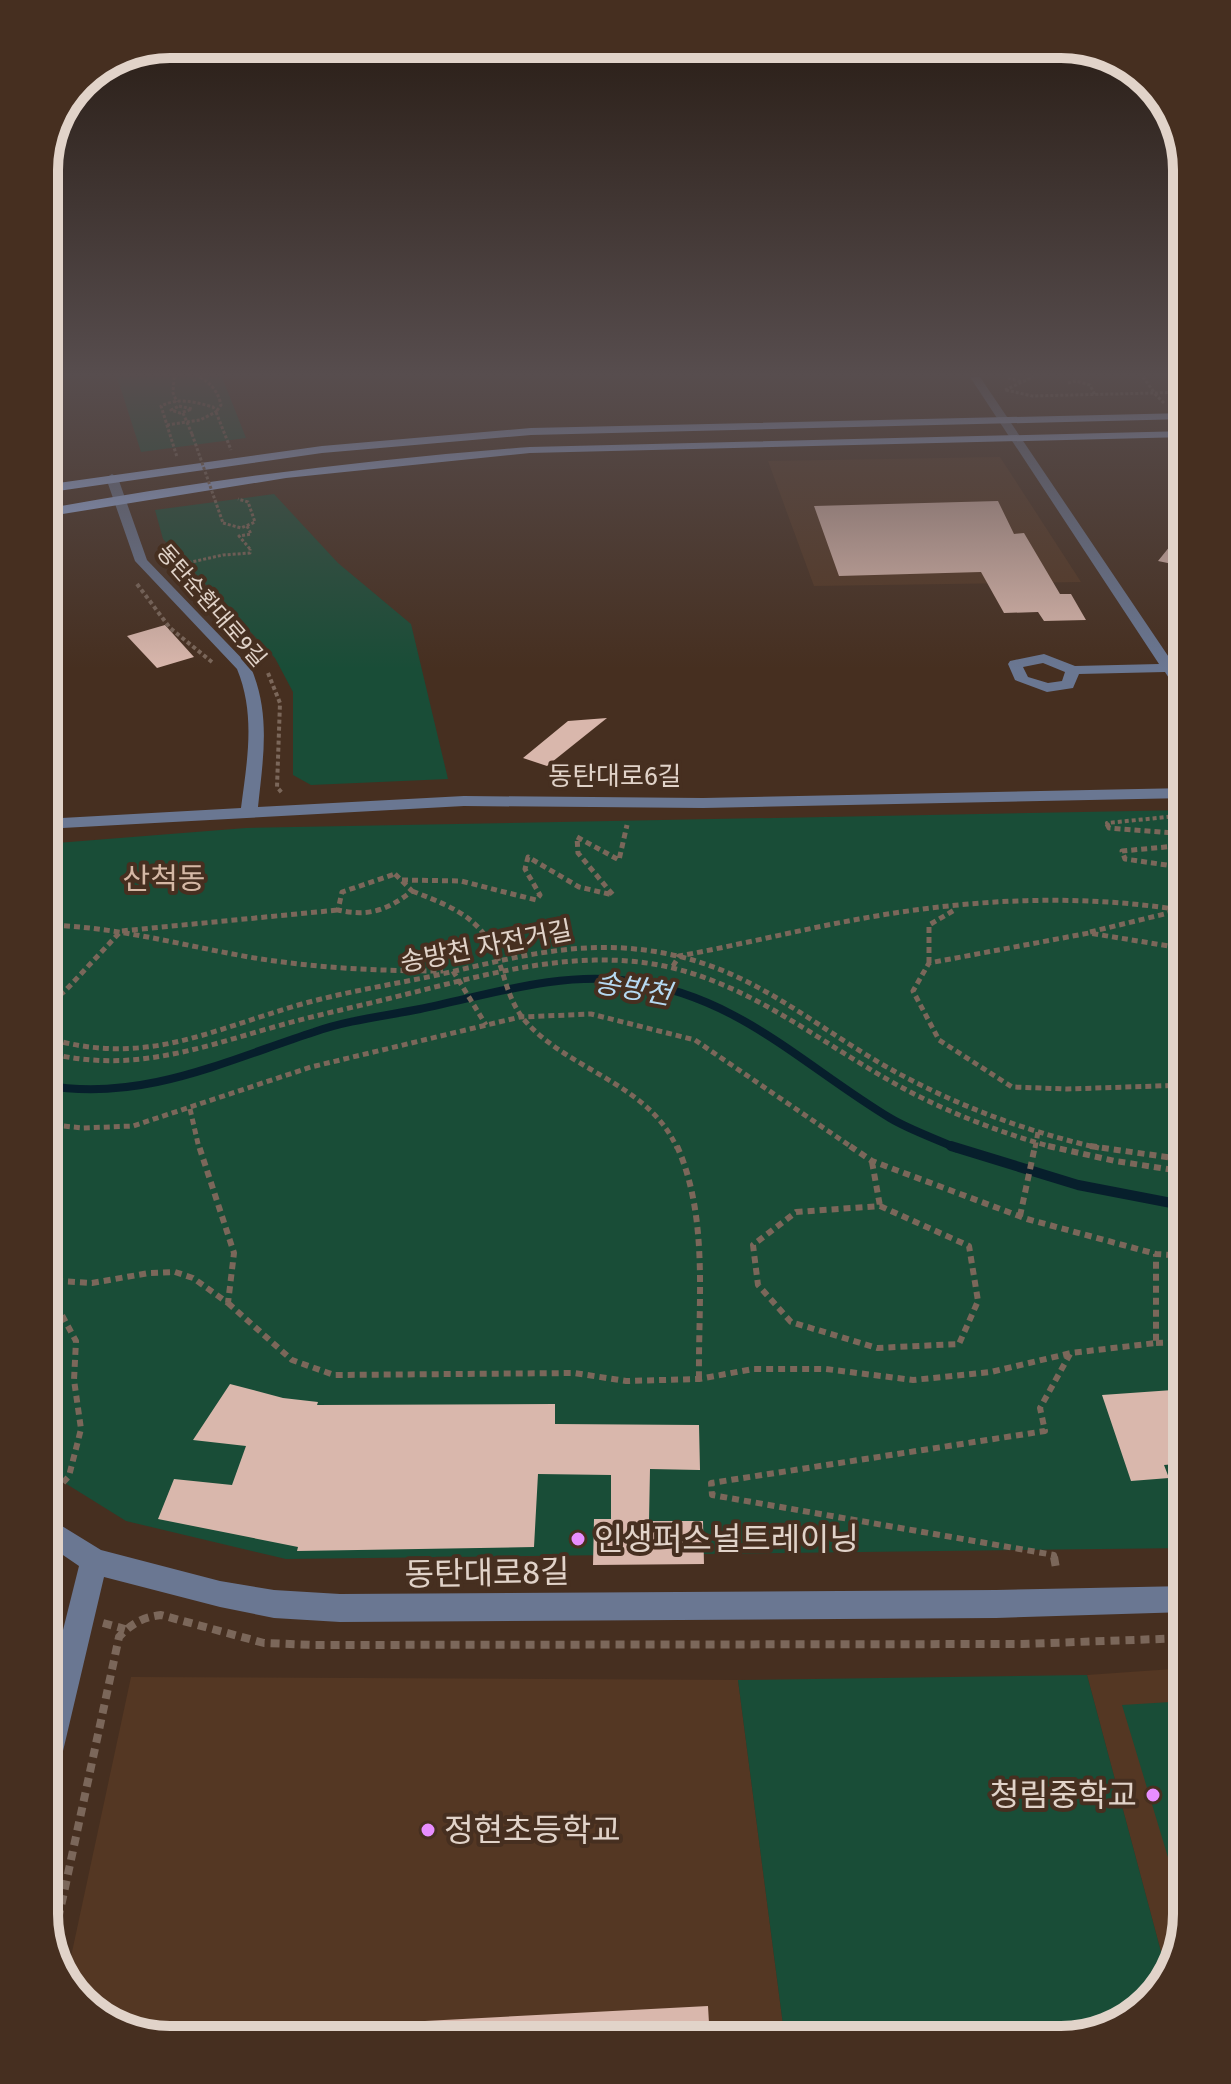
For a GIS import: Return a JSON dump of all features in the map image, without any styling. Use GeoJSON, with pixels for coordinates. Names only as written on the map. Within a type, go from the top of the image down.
{"type":"FeatureCollection","features":[{"type":"Feature","properties":{"kind":"main road"},"geometry":{"type":"LineString","coordinates":[[58,487],[141,474]]}},
{"type":"Feature","properties":{"kind":"main road"},"geometry":{"type":"LineString","coordinates":[[191,474],[191,480],[201,486]]}},
{"type":"Feature","properties":{"kind":"main road"},"geometry":{"type":"LineString","coordinates":[[58,510],[121,498],[295,474]]}},
{"type":"Feature","properties":{"kind":"street"},"geometry":{"type":"LineString","coordinates":[[1039,474],[1173,674]]}},
{"type":"Feature","properties":{"kind":"street","name":"동탄순환대로9길"},"geometry":{"type":"LineString","coordinates":[[112,478],[141,561],[244,668],[255,688],[258,707],[249,812]]}},
{"type":"Feature","properties":{"kind":"street"},"geometry":{"type":"LineString","coordinates":[[1073,670],[1169,668]]}},
{"type":"Feature","properties":{"kind":"street","name":"동탄대로6길"},"geometry":{"type":"LineString","coordinates":[[58,823],[464,801],[703,803],[1173,793]]}},
{"type":"Feature","properties":{"kind":"street","name":"동탄대로8길"},"geometry":{"type":"LineString","coordinates":[[58,1537],[94,1561],[220,1594],[274,1604],[340,1608],[996,1604],[1173,1599]]}},
{"type":"Feature","properties":{"kind":"street"},"geometry":{"type":"LineString","coordinates":[[58,1710],[94,1561]]}},
{"type":"Feature","properties":{"kind":"path"},"geometry":{"type":"LineString","coordinates":[[206,474],[223,523],[234,528],[255,522],[248,502],[237,499]]}},
{"type":"Feature","properties":{"kind":"path"},"geometry":{"type":"LineString","coordinates":[[212,501],[226,499]]}},
{"type":"Feature","properties":{"kind":"path"},"geometry":{"type":"LineString","coordinates":[[169,567],[223,555],[250,553],[239,536],[251,534],[247,526]]}},
{"type":"Feature","properties":{"kind":"path"},"geometry":{"type":"LineString","coordinates":[[163,559],[179,577]]}},
{"type":"Feature","properties":{"kind":"path"},"geometry":{"type":"LineString","coordinates":[[133,576],[145,597],[196,653],[220,667]]}},
{"type":"Feature","properties":{"kind":"path"},"geometry":{"type":"LineString","coordinates":[[266,670],[280,703],[277,787],[284,794],[295,795]]}},
{"type":"Feature","properties":{"kind":"path"},"geometry":{"type":"LineString","coordinates":[[1173,816],[1107,823],[1109,828],[1173,833]]}},
{"type":"Feature","properties":{"kind":"path"},"geometry":{"type":"LineString","coordinates":[[401,880],[461,881],[536,900],[540,895],[525,869],[528,857],[573,884],[598,895],[613,895],[578,853],[577,837],[619,860],[627,825]]}},
{"type":"Feature","properties":{"kind":"path"},"geometry":{"type":"LineString","coordinates":[[1173,846],[1122,851],[1125,859],[1173,866]]}},
{"type":"Feature","properties":{"kind":"path"},"geometry":{"type":"LineString","coordinates":[[338,910],[342,892],[395,874],[412,891],[458,908],[491,940],[500,971],[520,1017],[564,1052],[642,1102],[660,1120],[685,1164],[695,1212],[699,1379]]}},
{"type":"Feature","properties":{"kind":"path"},"geometry":{"type":"LineString","coordinates":[[58,997],[76,983],[103,947],[121,931],[338,910],[361,916],[391,908],[412,891]]}},
{"type":"Feature","properties":{"kind":"path"},"geometry":{"type":"LineString","coordinates":[[673,966],[679,956],[869,917],[960,906],[1073,899],[1173,908]]}},
{"type":"Feature","properties":{"kind":"path"},"geometry":{"type":"LineString","coordinates":[[960,906],[929,925],[929,963],[913,991],[939,1040],[1012,1087],[1067,1089],[1173,1085]]}},
{"type":"Feature","properties":{"kind":"path"},"geometry":{"type":"LineString","coordinates":[[929,963],[1089,933],[1173,913]]}},
{"type":"Feature","properties":{"kind":"path"},"geometry":{"type":"LineString","coordinates":[[58,926],[96,927],[238,955],[337,969],[455,971],[486,1025]]}},
{"type":"Feature","properties":{"kind":"path"},"geometry":{"type":"LineString","coordinates":[[1089,933],[1173,947]]}},
{"type":"Feature","properties":{"kind":"path","name":"송방천 자전거길"},"geometry":{"type":"LineString","coordinates":[[58,1041],[80,1048],[124,1051],[160,1047],[306,1003],[497,961],[585,946],[627,947],[679,956],[742,976],[794,1006],[886,1067],[952,1100],[1038,1132],[1113,1150],[1173,1158]]}},
{"type":"Feature","properties":{"kind":"path"},"geometry":{"type":"LineString","coordinates":[[58,1056],[85,1063],[130,1064],[165,1060],[272,1027],[462,984],[500,971],[585,959],[673,966],[763,999],[866,1067],[961,1116],[1035,1145],[1139,1167],[1173,1171]]}},
{"type":"Feature","properties":{"kind":"path"},"geometry":{"type":"LineString","coordinates":[[58,1125],[133,1126],[311,1067],[520,1017],[591,1014],[695,1040],[872,1161],[1020,1216],[1156,1254],[1173,1255]]}},
{"type":"Feature","properties":{"kind":"path"},"geometry":{"type":"LineString","coordinates":[[190,1109],[200,1152],[234,1253],[228,1303]]}},
{"type":"Feature","properties":{"kind":"path"},"geometry":{"type":"LineString","coordinates":[[1020,1216],[1038,1132]]}},
{"type":"Feature","properties":{"kind":"path"},"geometry":{"type":"LineString","coordinates":[[872,1161],[880,1206]]}},
{"type":"Feature","properties":{"kind":"path"},"geometry":{"type":"LineString","coordinates":[[880,1206],[969,1246],[978,1301],[959,1344],[877,1348],[791,1322],[758,1285],[753,1245],[796,1212],[880,1206]]}},
{"type":"Feature","properties":{"kind":"path"},"geometry":{"type":"LineString","coordinates":[[1156,1254],[1156,1343]]}},
{"type":"Feature","properties":{"kind":"path"},"geometry":{"type":"LineString","coordinates":[[58,1281],[92,1283],[149,1273],[175,1272],[193,1278],[228,1303],[292,1360],[334,1375],[574,1373],[626,1381],[699,1379],[753,1369],[826,1369],[913,1380],[991,1372],[1071,1353],[1173,1342]]}},
{"type":"Feature","properties":{"kind":"path"},"geometry":{"type":"LineString","coordinates":[[58,1308],[76,1341],[74,1380],[81,1429],[69,1476],[58,1488]]}},
{"type":"Feature","properties":{"kind":"path"},"geometry":{"type":"LineString","coordinates":[[1056,1568],[1054,1555],[712,1495],[711,1483],[1045,1431],[1040,1408],[1071,1353]]}},
{"type":"Feature","properties":{"kind":"path"},"geometry":{"type":"LineString","coordinates":[[58,1918],[119,1637],[128,1626],[149,1616],[161,1615],[264,1643],[315,1645],[1022,1644],[1173,1639]]}},
{"type":"Feature","properties":{"kind":"shaded area"},"geometry":{"type":"Polygon","coordinates":[[[773,474],[1011,474],[1081,582],[814,586],[773,474]]]}},
{"type":"Feature","properties":{"kind":"shaded area","name":"청림중학교"},"geometry":{"type":"Polygon","coordinates":[[[1173,1669],[1173,1914],[1171,1936],[1163,1960],[1087,1675],[1173,1669]]]}},
{"type":"Feature","properties":{"kind":"shaded area","name":"정현초등학교"},"geometry":{"type":"Polygon","coordinates":[[[131,1677],[738,1680],[783,2026],[162,2026],[120,2015],[96,1998],[69,1964],[131,1677]]]}},
{"type":"Feature","properties":{"kind":"green space"},"geometry":{"type":"Polygon","coordinates":[[[274,494],[338,563],[411,624],[448,779],[311,785],[293,775],[293,692],[275,658],[163,539],[155,510],[274,494]]]}},
{"type":"Feature","properties":{"kind":"green space"},"geometry":{"type":"Polygon","coordinates":[[[1173,810],[1173,1548],[286,1559],[126,1521],[58,1479],[58,843],[246,828],[1173,810]]]}},
{"type":"Feature","properties":{"kind":"green space"},"geometry":{"type":"Polygon","coordinates":[[[1087,1675],[1163,1960],[1154,1976],[1123,2007],[1111,2015],[1083,2024],[783,2026],[738,1680],[1087,1675]]]}},
{"type":"Feature","properties":{"kind":"green space"},"geometry":{"type":"Polygon","coordinates":[[[1173,1702],[1173,1874],[1122,1705],[1173,1702]]]}},
{"type":"Feature","properties":{"kind":"building"},"geometry":{"type":"Polygon","coordinates":[[[998,501],[1014,534],[1024,533],[1060,594],[1071,594],[1086,620],[1044,621],[1038,612],[1004,613],[981,572],[839,576],[814,506],[998,501]]]}},
{"type":"Feature","properties":{"kind":"building"},"geometry":{"type":"Polygon","coordinates":[[[1173,542],[1173,564],[1158,561],[1173,542]]]}},
{"type":"Feature","properties":{"kind":"building"},"geometry":{"type":"Polygon","coordinates":[[[165,625],[194,657],[157,668],[127,636],[165,625]]]}},
{"type":"Feature","properties":{"kind":"building"},"geometry":{"type":"Polygon","coordinates":[[[607,718],[547,766],[523,758],[568,721],[607,718]]]}},
{"type":"Feature","properties":{"kind":"building"},"geometry":{"type":"Polygon","coordinates":[[[230,1384],[283,1398],[318,1402],[317,1405],[555,1404],[555,1424],[699,1425],[700,1470],[650,1469],[649,1521],[703,1521],[704,1564],[593,1565],[594,1519],[611,1519],[611,1475],[538,1474],[534,1547],[297,1551],[298,1547],[158,1519],[174,1479],[232,1485],[246,1446],[193,1440],[230,1384]]]}},
{"type":"Feature","properties":{"kind":"building"},"geometry":{"type":"Polygon","coordinates":[[[1173,1390],[1173,1464],[1164,1465],[1169,1478],[1131,1481],[1102,1395],[1173,1390]]]}},
{"type":"Feature","properties":{"kind":"building"},"geometry":{"type":"Polygon","coordinates":[[[708,2006],[709,2026],[387,2026],[387,2023],[708,2006]]]}},
{"type":"Feature","properties":{"kind":"waterway","name":"송방천"},"geometry":{"type":"LineString","coordinates":[[58,1087],[80,1089],[148,1084],[215,1066],[340,1024],[524,986],[603,979],[669,989],[704,1001],[767,1035],[890,1118],[952,1146]]}},
{"type":"Feature","properties":{"kind":"waterway","name":"송방천"},"geometry":{"type":"LineString","coordinates":[[952,1146],[1078,1185],[1173,1203]]}},
{"type":"Feature","properties":{"kind":"waterway","name":"송방천"},"geometry":{"type":"LineString","coordinates":[[952,1146],[956,1148]]}},
{"type":"Feature","properties":{"kind":"place","name":"인생퍼스널트레이닝"},"geometry":{"type":"Point","coordinates":[578,1539]}},
{"type":"Feature","properties":{"kind":"place","name":"청림중학교"},"geometry":{"type":"Point","coordinates":[1153,1795]}},
{"type":"Feature","properties":{"kind":"place","name":"정현초등학교"},"geometry":{"type":"Point","coordinates":[428,1830]}},
{"type":"Feature","properties":{"kind":"district","name":"산척동"},"geometry":{"type":"Point","coordinates":[164,879]}}]}
